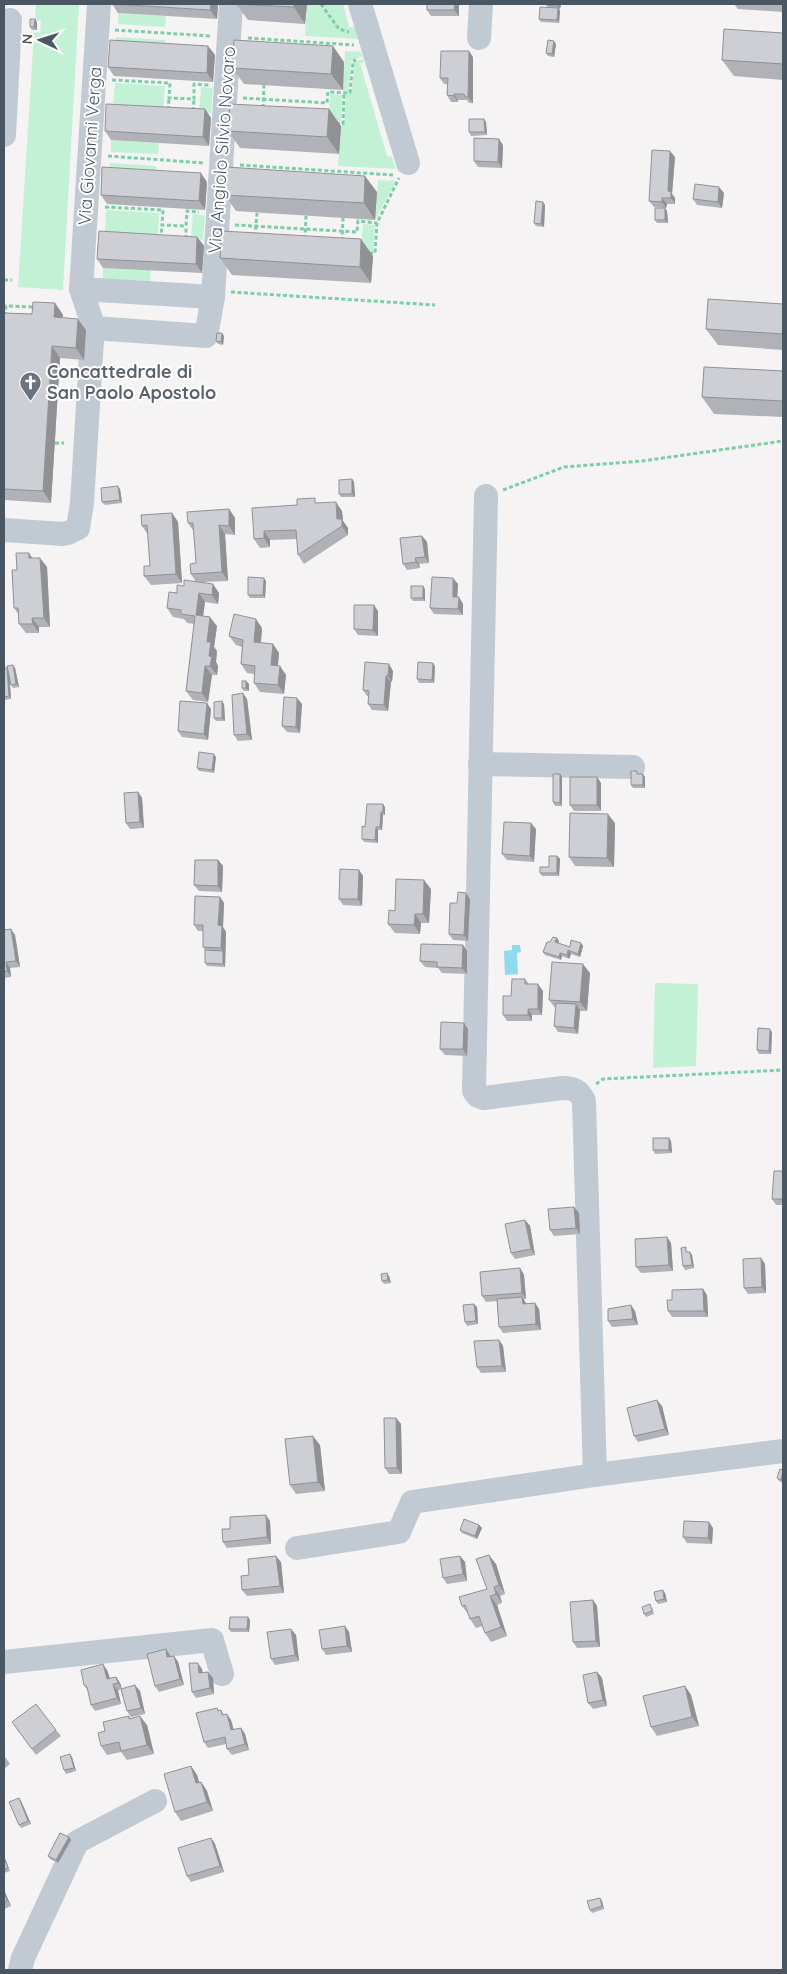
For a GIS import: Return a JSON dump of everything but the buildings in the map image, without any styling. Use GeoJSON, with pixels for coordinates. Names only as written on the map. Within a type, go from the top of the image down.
{"type":"FeatureCollection","features":[{"type":"Feature","properties":{"kind":"street","name":"Via Giovanni Verga"},"geometry":{"type":"LineString","coordinates":[[81,289],[99,4]]}},
{"type":"Feature","properties":{"kind":"street","name":"Via Angiolo Silvio Novaro"},"geometry":{"type":"LineString","coordinates":[[94,328],[206,336],[220,295],[231,4]]}},
{"type":"Feature","properties":{"kind":"street"},"geometry":{"type":"LineString","coordinates":[[360,4],[408,163]]}},
{"type":"Feature","properties":{"kind":"street"},"geometry":{"type":"LineString","coordinates":[[480,38],[481,4]]}},
{"type":"Feature","properties":{"kind":"street"},"geometry":{"type":"LineString","coordinates":[[4,135],[12,10]]}},
{"type":"Feature","properties":{"kind":"street"},"geometry":{"type":"LineString","coordinates":[[4,530],[63,534],[78,528],[82,504],[94,328],[81,289],[220,295]]}},
{"type":"Feature","properties":{"kind":"street"},"geometry":{"type":"LineString","coordinates":[[486,496],[474,1091],[478,1096],[484,1098],[572,1088],[580,1093],[584,1101],[595,1475]]}},
{"type":"Feature","properties":{"kind":"street"},"geometry":{"type":"LineString","coordinates":[[480,764],[633,767]]}},
{"type":"Feature","properties":{"kind":"street"},"geometry":{"type":"LineString","coordinates":[[297,1548],[399,1532],[412,1502],[595,1475],[783,1451]]}},
{"type":"Feature","properties":{"kind":"street"},"geometry":{"type":"LineString","coordinates":[[4,1662],[212,1640],[222,1674]]}},
{"type":"Feature","properties":{"kind":"street"},"geometry":{"type":"LineString","coordinates":[[20,1970],[23,1958],[77,1842],[156,1801]]}},
{"type":"Feature","properties":{"kind":"street"},"geometry":{"type":"LineString","coordinates":[[4,1961],[12,1970]]}},
{"type":"Feature","properties":{"kind":"path"},"geometry":{"type":"LineString","coordinates":[[321,4],[339,29],[356,33]]}},
{"type":"Feature","properties":{"kind":"path"},"geometry":{"type":"LineString","coordinates":[[115,30],[219,36]]}},
{"type":"Feature","properties":{"kind":"path"},"geometry":{"type":"LineString","coordinates":[[239,38],[364,45]]}},
{"type":"Feature","properties":{"kind":"path"},"geometry":{"type":"LineString","coordinates":[[326,113],[328,92],[350,93],[352,61],[359,58]]}},
{"type":"Feature","properties":{"kind":"path"},"geometry":{"type":"LineString","coordinates":[[112,80],[170,83],[168,113]]}},
{"type":"Feature","properties":{"kind":"path"},"geometry":{"type":"LineString","coordinates":[[193,115],[194,84]]}},
{"type":"Feature","properties":{"kind":"path"},"geometry":{"type":"LineString","coordinates":[[263,114],[264,86]]}},
{"type":"Feature","properties":{"kind":"path"},"geometry":{"type":"LineString","coordinates":[[334,123],[342,124],[344,93]]}},
{"type":"Feature","properties":{"kind":"path"},"geometry":{"type":"LineString","coordinates":[[169,98],[194,99]]}},
{"type":"Feature","properties":{"kind":"path"},"geometry":{"type":"LineString","coordinates":[[241,98],[327,103]]}},
{"type":"Feature","properties":{"kind":"path"},"geometry":{"type":"LineString","coordinates":[[107,156],[211,164]]}},
{"type":"Feature","properties":{"kind":"path"},"geometry":{"type":"LineString","coordinates":[[230,165],[400,175],[377,223],[375,253],[365,252]]}},
{"type":"Feature","properties":{"kind":"path"},"geometry":{"type":"LineString","coordinates":[[104,207],[162,210],[161,240],[151,239]]}},
{"type":"Feature","properties":{"kind":"path"},"geometry":{"type":"LineString","coordinates":[[186,242],[187,211]]}},
{"type":"Feature","properties":{"kind":"path"},"geometry":{"type":"LineString","coordinates":[[255,241],[257,213]]}},
{"type":"Feature","properties":{"kind":"path"},"geometry":{"type":"LineString","coordinates":[[304,244],[306,216]]}},
{"type":"Feature","properties":{"kind":"path"},"geometry":{"type":"LineString","coordinates":[[342,246],[344,218]]}},
{"type":"Feature","properties":{"kind":"path"},"geometry":{"type":"LineString","coordinates":[[234,225],[357,232],[358,221],[377,223]]}},
{"type":"Feature","properties":{"kind":"path"},"geometry":{"type":"LineString","coordinates":[[162,225],[186,226]]}},
{"type":"Feature","properties":{"kind":"path"},"geometry":{"type":"LineString","coordinates":[[4,280],[12,280]]}},
{"type":"Feature","properties":{"kind":"path"},"geometry":{"type":"LineString","coordinates":[[220,295],[435,305]]}},
{"type":"Feature","properties":{"kind":"path"},"geometry":{"type":"LineString","coordinates":[[5,324],[6,306],[43,308]]}},
{"type":"Feature","properties":{"kind":"path"},"geometry":{"type":"LineString","coordinates":[[486,496],[564,467],[642,461],[783,441]]}},
{"type":"Feature","properties":{"kind":"path"},"geometry":{"type":"LineString","coordinates":[[55,443],[64,443]]}},
{"type":"Feature","properties":{"kind":"path"},"geometry":{"type":"LineString","coordinates":[[580,1093],[603,1079],[783,1070]]}},
{"type":"Feature","properties":{"kind":"green space"},"geometry":{"type":"Polygon","coordinates":[[[36,4],[79,4],[63,290],[18,287],[34,32],[40,33],[41,21],[35,20],[36,4]]]}},
{"type":"Feature","properties":{"kind":"green space"},"geometry":{"type":"Polygon","coordinates":[[[307,4],[343,4],[349,27],[355,27],[358,39],[305,36],[307,4]]]}},
{"type":"Feature","properties":{"kind":"green space"},"geometry":{"type":"Polygon","coordinates":[[[118,13],[166,16],[165,27],[118,24],[118,13]]]}},
{"type":"Feature","properties":{"kind":"green space"},"geometry":{"type":"Polygon","coordinates":[[[116,37],[165,40],[164,52],[116,49],[116,37]]]}},
{"type":"Feature","properties":{"kind":"green space"},"geometry":{"type":"Polygon","coordinates":[[[345,51],[361,52],[363,56],[351,61],[349,92],[343,91],[345,51]]]}},
{"type":"Feature","properties":{"kind":"green space"},"geometry":{"type":"Polygon","coordinates":[[[363,59],[364,63],[360,63],[387,156],[392,157],[396,169],[338,166],[341,126],[344,126],[346,94],[352,94],[354,62],[363,59]]]}},
{"type":"Feature","properties":{"kind":"green space"},"geometry":{"type":"Polygon","coordinates":[[[115,83],[165,86],[163,110],[113,106],[115,83]]]}},
{"type":"Feature","properties":{"kind":"green space"},"geometry":{"type":"Polygon","coordinates":[[[201,87],[213,88],[211,113],[199,112],[201,87]]]}},
{"type":"Feature","properties":{"kind":"green space"},"geometry":{"type":"Polygon","coordinates":[[[330,94],[342,95],[341,121],[329,120],[330,94]]]}},
{"type":"Feature","properties":{"kind":"green space"},"geometry":{"type":"Polygon","coordinates":[[[111,140],[159,143],[158,154],[111,152],[111,140]]]}},
{"type":"Feature","properties":{"kind":"green space"},"geometry":{"type":"Polygon","coordinates":[[[110,163],[156,166],[156,179],[109,176],[110,163]]]}},
{"type":"Feature","properties":{"kind":"green space"},"geometry":{"type":"Polygon","coordinates":[[[378,180],[396,181],[375,220],[378,180]]]}},
{"type":"Feature","properties":{"kind":"green space"},"geometry":{"type":"Polygon","coordinates":[[[106,210],[159,213],[158,237],[105,234],[106,210]]]}},
{"type":"Feature","properties":{"kind":"green space"},"geometry":{"type":"Polygon","coordinates":[[[193,214],[205,215],[203,240],[191,239],[193,214]]]}},
{"type":"Feature","properties":{"kind":"green space"},"geometry":{"type":"Polygon","coordinates":[[[363,224],[375,225],[373,251],[361,250],[363,224]]]}},
{"type":"Feature","properties":{"kind":"green space"},"geometry":{"type":"Polygon","coordinates":[[[103,268],[151,270],[150,281],[103,279],[103,268]]]}},
{"type":"Feature","properties":{"kind":"green space"},"geometry":{"type":"Polygon","coordinates":[[[655,983],[698,984],[696,1066],[653,1068],[655,983]]]}},
{"type":"Feature","properties":{"kind":"water"},"geometry":{"type":"Polygon","coordinates":[[[512,945],[520,945],[521,952],[517,953],[518,974],[505,975],[504,951],[512,950],[512,945]]]}},
{"type":"Feature","properties":{"kind":"place","name":"Concattedrale di San Paolo Apostolo"},"geometry":{"type":"Point","coordinates":[31,401]}}]}
